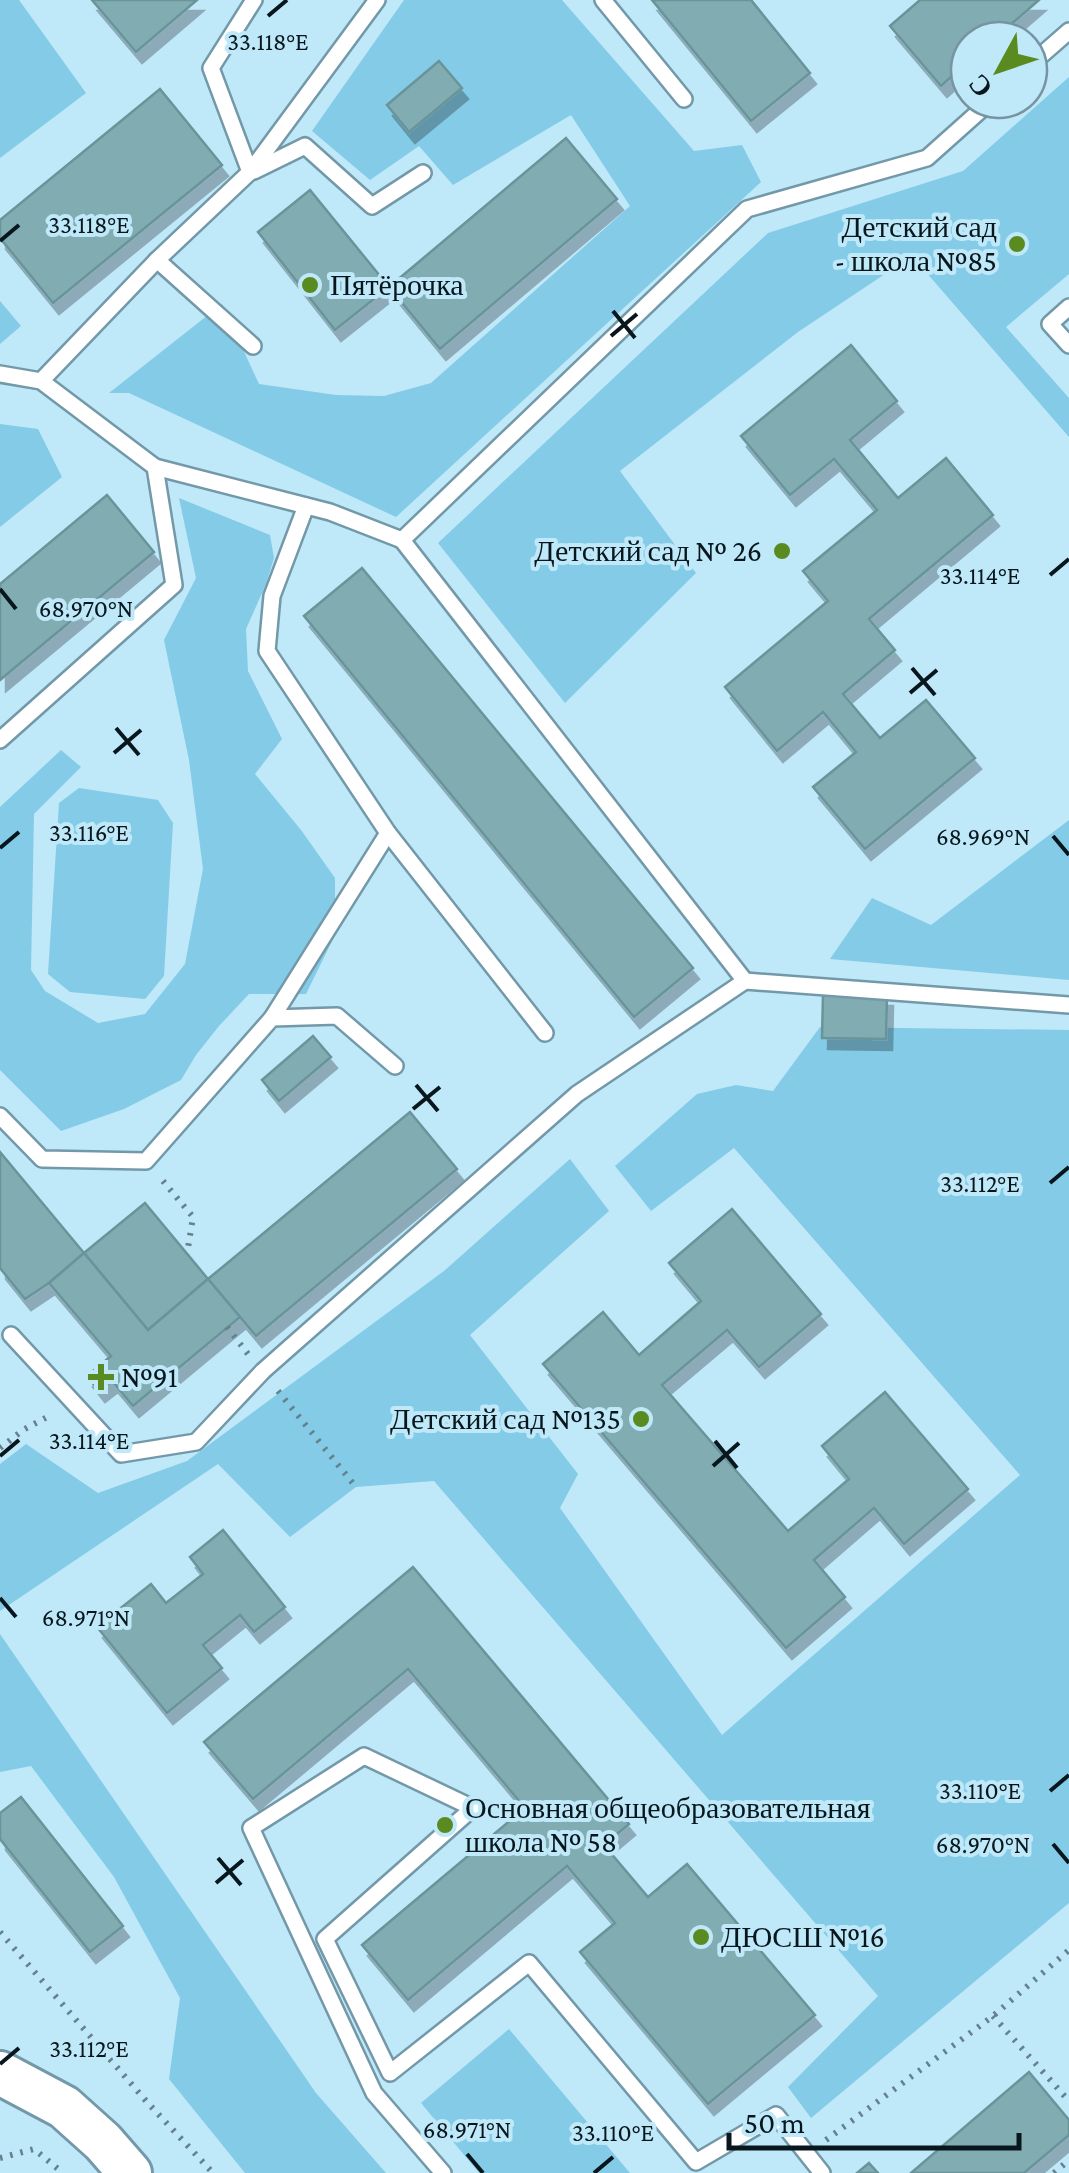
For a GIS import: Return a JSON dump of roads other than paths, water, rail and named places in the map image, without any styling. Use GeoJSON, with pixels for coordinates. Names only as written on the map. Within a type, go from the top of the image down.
{"type":"FeatureCollection","features":[{"type":"Feature","properties":{"kind":"street"},"geometry":{"type":"LineString","coordinates":[[0,2073],[64,2108],[103,2142],[130,2173]]}},
{"type":"Feature","properties":{"kind":"lane"},"geometry":{"type":"LineString","coordinates":[[250,172],[211,68],[254,0]]}},
{"type":"Feature","properties":{"kind":"lane"},"geometry":{"type":"LineString","coordinates":[[40,381],[157,260],[250,172],[377,0]]}},
{"type":"Feature","properties":{"kind":"lane"},"geometry":{"type":"LineString","coordinates":[[602,0],[684,100]]}},
{"type":"Feature","properties":{"kind":"lane"},"geometry":{"type":"LineString","coordinates":[[1049,48],[1069,30]]}},
{"type":"Feature","properties":{"kind":"lane"},"geometry":{"type":"LineString","coordinates":[[402,540],[748,209],[927,158],[970,120]]}},
{"type":"Feature","properties":{"kind":"lane"},"geometry":{"type":"LineString","coordinates":[[250,172],[305,146],[372,206],[424,174]]}},
{"type":"Feature","properties":{"kind":"lane"},"geometry":{"type":"LineString","coordinates":[[157,260],[253,346]]}},
{"type":"Feature","properties":{"kind":"lane"},"geometry":{"type":"LineString","coordinates":[[1069,307],[1050,324],[1069,345]]}},
{"type":"Feature","properties":{"kind":"lane"},"geometry":{"type":"LineString","coordinates":[[0,374],[40,381],[155,467],[330,512],[402,540],[745,981]]}},
{"type":"Feature","properties":{"kind":"lane"},"geometry":{"type":"LineString","coordinates":[[0,740],[174,584],[155,467]]}},
{"type":"Feature","properties":{"kind":"lane"},"geometry":{"type":"LineString","coordinates":[[306,506],[272,596],[267,651],[388,834],[545,1033]]}},
{"type":"Feature","properties":{"kind":"lane"},"geometry":{"type":"LineString","coordinates":[[0,1116],[42,1159],[146,1161],[272,1018],[388,834]]}},
{"type":"Feature","properties":{"kind":"lane"},"geometry":{"type":"LineString","coordinates":[[10,1335],[121,1454],[196,1442],[263,1371],[577,1094],[745,981],[1069,1005]]}},
{"type":"Feature","properties":{"kind":"lane"},"geometry":{"type":"LineString","coordinates":[[272,1018],[337,1016],[395,1066]]}},
{"type":"Feature","properties":{"kind":"lane"},"geometry":{"type":"LineString","coordinates":[[443,2173],[374,2094],[252,1828],[364,1756],[473,1808],[325,1939],[390,2074],[528,1964],[693,2168],[776,2115],[822,2173]]}},
{"type":"Feature","properties":{"kind":"place","name":"Детский сад - школа №85"},"geometry":{"type":"Point","coordinates":[1017,244]}},
{"type":"Feature","properties":{"kind":"place","name":"Пятёрочка"},"geometry":{"type":"Point","coordinates":[310,285]}},
{"type":"Feature","properties":{"kind":"place","name":"Детский сад № 26"},"geometry":{"type":"Point","coordinates":[782,551]}},
{"type":"Feature","properties":{"kind":"place","name":"№91"},"geometry":{"type":"Point","coordinates":[101,1377]}},
{"type":"Feature","properties":{"kind":"place","name":"Детский сад №135"},"geometry":{"type":"Point","coordinates":[641,1419]}},
{"type":"Feature","properties":{"kind":"place","name":"Основная общеобразовательная школа № 58"},"geometry":{"type":"Point","coordinates":[445,1825]}},
{"type":"Feature","properties":{"kind":"place","name":"ДЮСШ №16"},"geometry":{"type":"Point","coordinates":[701,1937]}}]}
